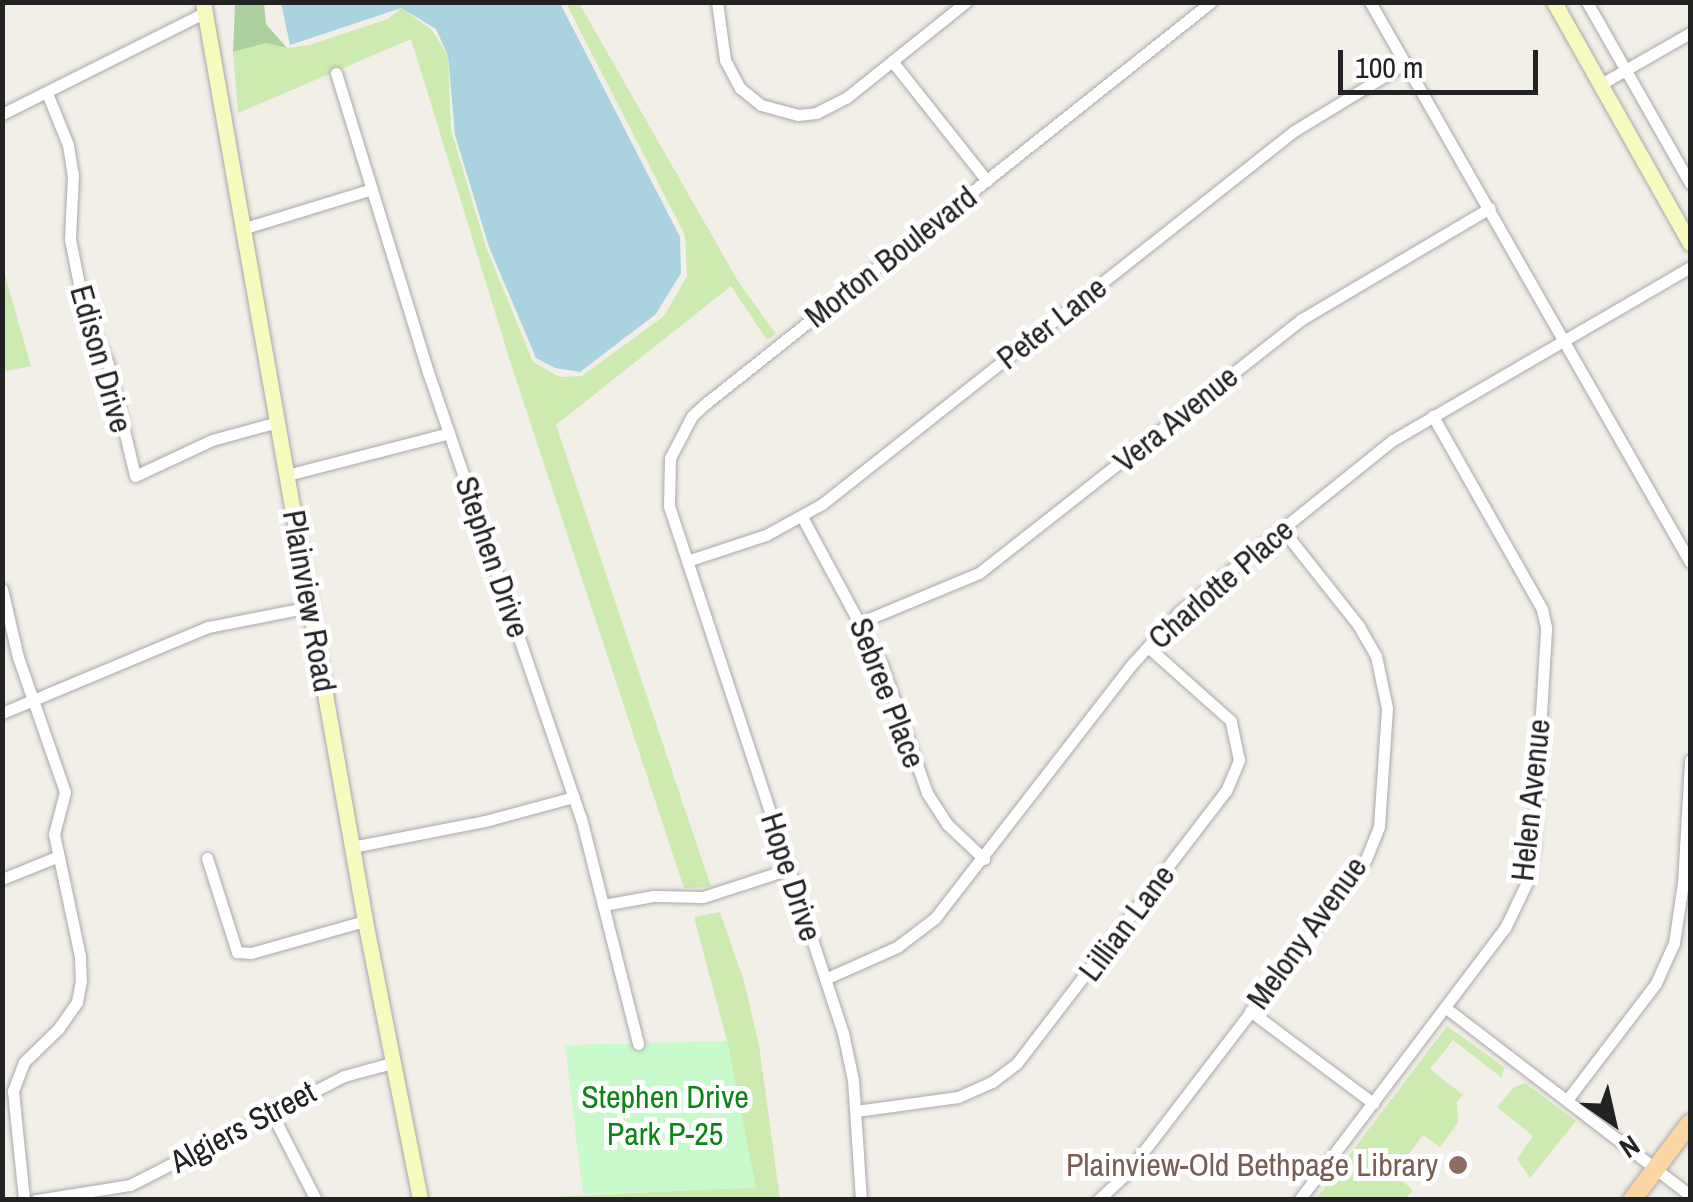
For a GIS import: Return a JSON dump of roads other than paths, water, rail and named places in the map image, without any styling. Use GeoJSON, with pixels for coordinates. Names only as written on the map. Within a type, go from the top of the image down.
{"type":"FeatureCollection","features":[{"type":"Feature","properties":{"kind":"main road"},"geometry":{"type":"LineString","coordinates":[[1554,2],[1690,243]]}},
{"type":"Feature","properties":{"kind":"main road","name":"Plainview Road"},"geometry":{"type":"LineString","coordinates":[[204,8],[365,921],[420,1200]]}},
{"type":"Feature","properties":{"kind":"main road"},"geometry":{"type":"LineString","coordinates":[[1632,1200],[1690,1123]]}},
{"type":"Feature","properties":{"kind":"street"},"geometry":{"type":"LineString","coordinates":[[717,2],[730,74],[750,99],[779,112],[816,113],[831,107],[892,62],[966,2]]}},
{"type":"Feature","properties":{"kind":"street","name":"Morton Boulevard"},"geometry":{"type":"LineString","coordinates":[[686,561],[666,482],[675,442],[692,416],[1210,2]]}},
{"type":"Feature","properties":{"kind":"street"},"geometry":{"type":"LineString","coordinates":[[1370,2],[1690,562]]}},
{"type":"Feature","properties":{"kind":"street"},"geometry":{"type":"LineString","coordinates":[[1587,2],[1690,183]]}},
{"type":"Feature","properties":{"kind":"street"},"geometry":{"type":"LineString","coordinates":[[2,114],[204,8]]}},
{"type":"Feature","properties":{"kind":"street"},"geometry":{"type":"LineString","coordinates":[[1600,84],[1690,34]]}},
{"type":"Feature","properties":{"kind":"street"},"geometry":{"type":"LineString","coordinates":[[892,62],[987,181]]}},
{"type":"Feature","properties":{"kind":"street","name":"Peter Lane"},"geometry":{"type":"LineString","coordinates":[[686,561],[802,517],[1294,131],[1406,63]]}},
{"type":"Feature","properties":{"kind":"street","name":"Stephen Drive"},"geometry":{"type":"LineString","coordinates":[[336,73],[449,434],[574,798],[638,1044]]}},
{"type":"Feature","properties":{"kind":"street","name":"Edison Drive"},"geometry":{"type":"LineString","coordinates":[[47,93],[68,145],[73,175],[70,239],[84,309],[108,364],[136,476],[212,440],[278,422]]}},
{"type":"Feature","properties":{"kind":"street"},"geometry":{"type":"LineString","coordinates":[[242,229],[372,188]]}},
{"type":"Feature","properties":{"kind":"street","name":"Vera Avenue"},"geometry":{"type":"LineString","coordinates":[[861,622],[979,573],[1302,319],[1490,208]]}},
{"type":"Feature","properties":{"kind":"street","name":"Charlotte Place"},"geometry":{"type":"LineString","coordinates":[[825,979],[874,958],[917,933],[984,859],[1180,611],[1393,440],[1690,267]]}},
{"type":"Feature","properties":{"kind":"street","name":"Helen Avenue"},"geometry":{"type":"LineString","coordinates":[[1299,1200],[1505,928],[1527,882],[1533,849],[1546,627],[1536,595],[1433,416]]}},
{"type":"Feature","properties":{"kind":"street"},"geometry":{"type":"LineString","coordinates":[[287,476],[449,434]]}},
{"type":"Feature","properties":{"kind":"street","name":"Sebree Place"},"geometry":{"type":"LineString","coordinates":[[802,517],[882,665],[927,793],[947,824],[984,859]]}},
{"type":"Feature","properties":{"kind":"street","name":"Melony Avenue"},"geometry":{"type":"LineString","coordinates":[[1098,1200],[1127,1173],[1366,859],[1379,826],[1387,708],[1376,656],[1359,626],[1282,528]]}},
{"type":"Feature","properties":{"kind":"street","name":"Hope Drive"},"geometry":{"type":"LineString","coordinates":[[686,561],[843,1034],[856,1111],[860,1200]]}},
{"type":"Feature","properties":{"kind":"street"},"geometry":{"type":"LineString","coordinates":[[2,589],[18,656],[65,792],[54,834],[82,982],[76,1002],[60,1028],[24,1062],[13,1091],[24,1200]]}},
{"type":"Feature","properties":{"kind":"street"},"geometry":{"type":"LineString","coordinates":[[2,713],[208,626],[310,607]]}},
{"type":"Feature","properties":{"kind":"street","name":"Lillian Lane"},"geometry":{"type":"LineString","coordinates":[[856,1111],[958,1097],[992,1082],[1017,1063],[1226,791],[1239,760],[1231,721],[1148,647]]}},
{"type":"Feature","properties":{"kind":"street"},"geometry":{"type":"LineString","coordinates":[[1566,1100],[1656,983],[1674,944],[1683,883],[1690,760]]}},
{"type":"Feature","properties":{"kind":"street"},"geometry":{"type":"LineString","coordinates":[[352,847],[485,821],[574,798]]}},
{"type":"Feature","properties":{"kind":"street"},"geometry":{"type":"LineString","coordinates":[[2,879],[59,856]]}},
{"type":"Feature","properties":{"kind":"street"},"geometry":{"type":"LineString","coordinates":[[207,858],[237,952],[252,953],[365,921]]}},
{"type":"Feature","properties":{"kind":"street"},"geometry":{"type":"LineString","coordinates":[[603,905],[653,896],[703,897],[789,869]]}},
{"type":"Feature","properties":{"kind":"street"},"geometry":{"type":"LineString","coordinates":[[1446,1008],[1690,1195]]}},
{"type":"Feature","properties":{"kind":"street"},"geometry":{"type":"LineString","coordinates":[[1250,1012],[1373,1103]]}},
{"type":"Feature","properties":{"kind":"street","name":"Algiers Street"},"geometry":{"type":"LineString","coordinates":[[36,1200],[130,1185],[344,1076],[392,1064]]}},
{"type":"Feature","properties":{"kind":"street"},"geometry":{"type":"LineString","coordinates":[[271,1112],[316,1200]]}},
{"type":"Feature","properties":{"kind":"water"},"geometry":{"type":"Polygon","coordinates":[[[281,3],[560,3],[680,237],[681,273],[656,314],[580,372],[555,368],[536,358],[489,247],[455,135],[448,56],[436,29],[401,8],[290,45],[281,3]]]}},
{"type":"Feature","properties":{"kind":"place","name":"Plainview-Old Bethpage Library"},"geometry":{"type":"Point","coordinates":[1458,1165]}},
{"type":"Feature","properties":{"kind":"park label","name":"Stephen Drive Park P-25"},"geometry":{"type":"Point","coordinates":[665,1116]}}]}
